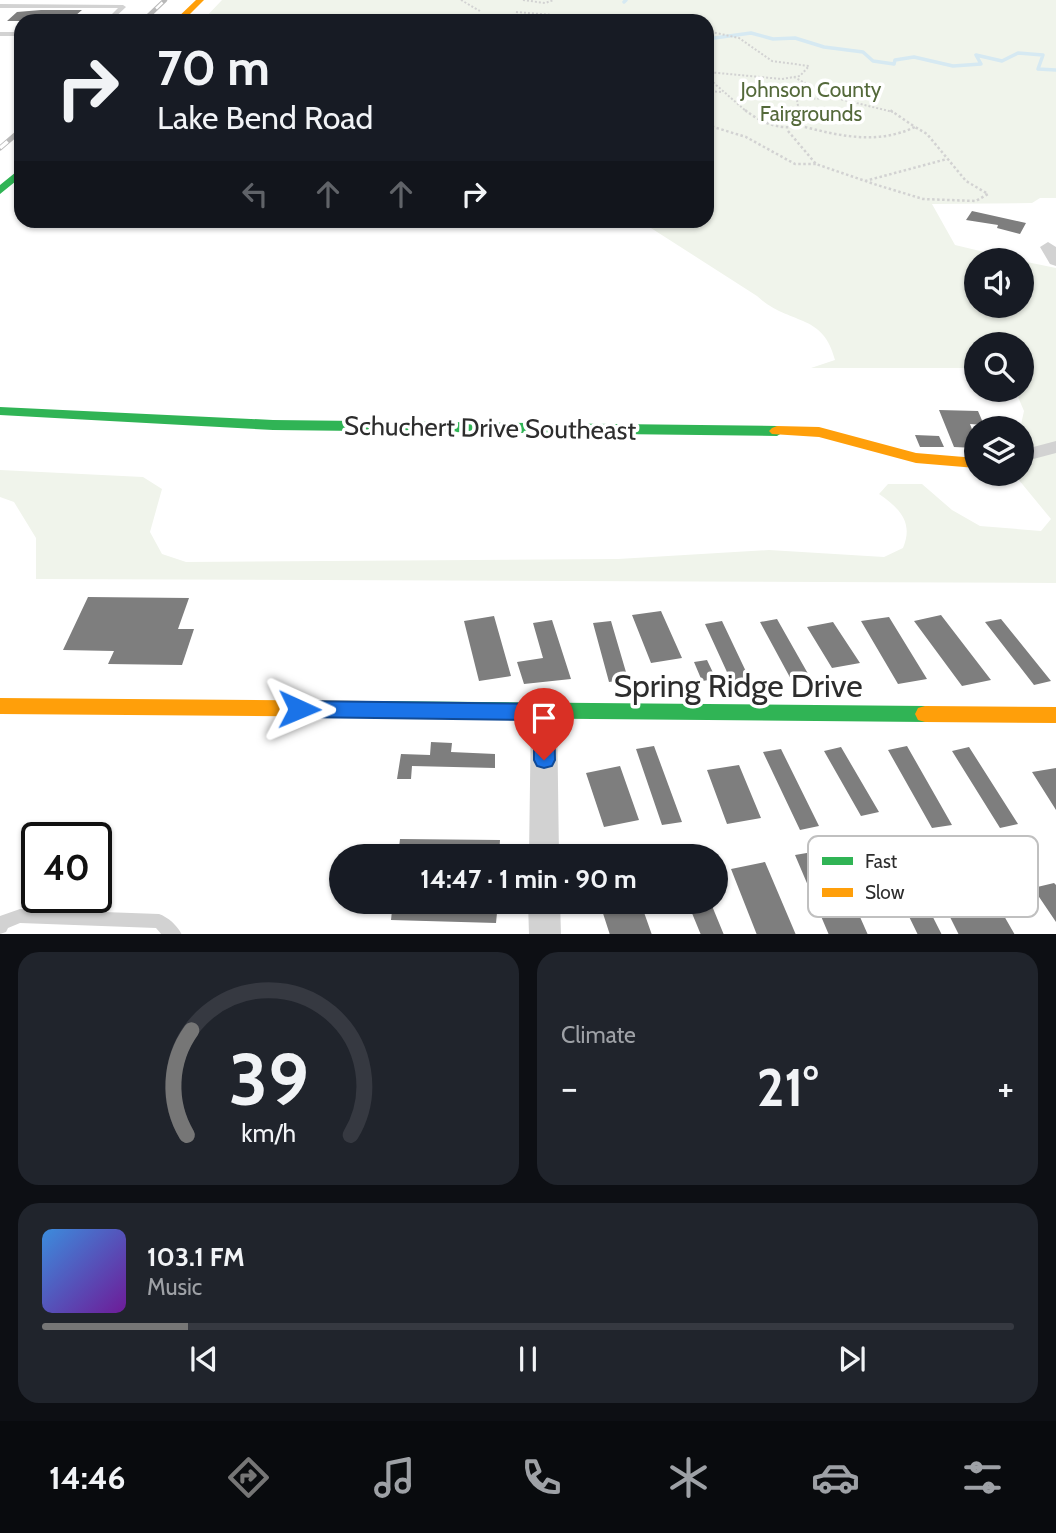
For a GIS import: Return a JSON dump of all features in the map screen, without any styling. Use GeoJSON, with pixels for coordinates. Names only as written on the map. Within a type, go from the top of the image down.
{"type":"FeatureCollection","features":[{"type":"Feature","properties":{"kind":"street"},"geometry":{"type":"LineString","coordinates":[[185,14],[200,0]]}},
{"type":"Feature","properties":{"kind":"street"},"geometry":{"type":"LineString","coordinates":[[0,191],[14,178]]}},
{"type":"Feature","properties":{"kind":"street","name":"Schuchert Drive Southeast"},"geometry":{"type":"LineString","coordinates":[[0,411],[273,425],[819,432],[895,456],[932,463],[964,463]]}},
{"type":"Feature","properties":{"kind":"street"},"geometry":{"type":"LineString","coordinates":[[1034,453],[1056,447]]}},
{"type":"Feature","properties":{"kind":"street","name":"Spring Ridge Drive"},"geometry":{"type":"LineString","coordinates":[[0,706],[1056,715]]}},
{"type":"Feature","properties":{"kind":"street"},"geometry":{"type":"LineString","coordinates":[[544,712],[544,844]]}},
{"type":"Feature","properties":{"kind":"street"},"geometry":{"type":"LineString","coordinates":[[544,914],[545,934]]}},
{"type":"Feature","properties":{"kind":"lane"},"geometry":{"type":"LineString","coordinates":[[115,14],[130,0]]}},
{"type":"Feature","properties":{"kind":"lane"},"geometry":{"type":"LineString","coordinates":[[0,6],[122,7]]}},
{"type":"Feature","properties":{"kind":"lane"},"geometry":{"type":"LineString","coordinates":[[0,13],[10,6]]}},
{"type":"Feature","properties":{"kind":"lane"},"geometry":{"type":"LineString","coordinates":[[0,926],[20,915],[159,921],[174,934]]}},
{"type":"Feature","properties":{"kind":"path"},"geometry":{"type":"LineString","coordinates":[[461,0],[480,11]]}},
{"type":"Feature","properties":{"kind":"path"},"geometry":{"type":"LineString","coordinates":[[523,0],[545,3],[554,0]]}},
{"type":"Feature","properties":{"kind":"path"},"geometry":{"type":"LineString","coordinates":[[516,12],[540,14]]}},
{"type":"Feature","properties":{"kind":"path"},"geometry":{"type":"LineString","coordinates":[[714,33],[739,38],[772,61],[809,66],[800,76],[782,79],[714,73]]}},
{"type":"Feature","properties":{"kind":"path"},"geometry":{"type":"LineString","coordinates":[[714,127],[747,137],[795,164],[816,164],[923,199],[976,201],[988,194],[966,181],[927,134],[915,127],[907,117],[881,108],[830,98],[786,98],[805,83],[793,77]]}},
{"type":"Feature","properties":{"kind":"path"},"geometry":{"type":"LineString","coordinates":[[715,83],[729,99],[771,127],[788,131],[801,127],[864,138],[901,136],[915,127]]}},
{"type":"Feature","properties":{"kind":"path"},"geometry":{"type":"LineString","coordinates":[[714,91],[724,92]]}},
{"type":"Feature","properties":{"kind":"path"},"geometry":{"type":"LineString","coordinates":[[797,100],[801,127]]}},
{"type":"Feature","properties":{"kind":"path"},"geometry":{"type":"LineString","coordinates":[[788,131],[816,164]]}},
{"type":"Feature","properties":{"kind":"path"},"geometry":{"type":"LineString","coordinates":[[864,181],[947,159]]}},
{"type":"Feature","properties":{"kind":"green space","name":"Johnson County Fairgrounds"},"geometry":{"type":"Polygon","coordinates":[[[222,0],[1056,0],[1056,198],[1040,198],[1032,203],[932,204],[955,245],[968,248],[964,248],[964,318],[1034,318],[1034,263],[1056,268],[1056,583],[36,579],[36,538],[14,502],[0,497],[0,470],[143,477],[162,489],[150,532],[162,554],[186,562],[618,559],[769,550],[884,557],[903,548],[907,531],[903,516],[879,494],[888,484],[922,484],[952,510],[980,526],[1041,531],[1051,519],[1024,486],[1034,486],[1034,416],[1023,416],[1020,402],[1034,402],[1034,332],[964,332],[964,368],[811,368],[835,360],[830,345],[822,334],[804,321],[769,305],[651,228],[714,228],[714,14],[209,14],[222,0]]]}},
{"type":"Feature","properties":{"kind":"building"},"geometry":{"type":"Polygon","coordinates":[[[82,10],[77,14],[15,14],[82,10]]]}},
{"type":"Feature","properties":{"kind":"building"},"geometry":{"type":"Polygon","coordinates":[[[972,211],[1026,223],[1020,234],[997,228],[998,225],[966,220],[972,211]]]}},
{"type":"Feature","properties":{"kind":"building"},"geometry":{"type":"Polygon","coordinates":[[[939,410],[978,411],[980,416],[964,416],[964,447],[954,447],[939,410]]]}},
{"type":"Feature","properties":{"kind":"building"},"geometry":{"type":"Polygon","coordinates":[[[915,435],[939,436],[944,447],[920,447],[915,435]]]}},
{"type":"Feature","properties":{"kind":"building"},"geometry":{"type":"Polygon","coordinates":[[[88,597],[189,598],[178,629],[194,629],[182,665],[108,664],[114,651],[63,650],[88,597]]]}},
{"type":"Feature","properties":{"kind":"building"},"geometry":{"type":"Polygon","coordinates":[[[661,611],[682,658],[651,663],[632,615],[661,611]]]}},
{"type":"Feature","properties":{"kind":"building"},"geometry":{"type":"Polygon","coordinates":[[[941,615],[991,680],[962,686],[914,621],[941,615]]]}},
{"type":"Feature","properties":{"kind":"building"},"geometry":{"type":"Polygon","coordinates":[[[494,616],[511,676],[479,681],[464,621],[494,616]]]}},
{"type":"Feature","properties":{"kind":"building"},"geometry":{"type":"Polygon","coordinates":[[[889,617],[927,679],[898,684],[861,621],[889,617]]]}},
{"type":"Feature","properties":{"kind":"building"},"geometry":{"type":"Polygon","coordinates":[[[777,619],[811,679],[793,683],[760,622],[777,619]]]}},
{"type":"Feature","properties":{"kind":"building"},"geometry":{"type":"Polygon","coordinates":[[[1001,619],[1051,681],[1034,685],[985,622],[1001,619]]]}},
{"type":"Feature","properties":{"kind":"building"},"geometry":{"type":"Polygon","coordinates":[[[552,620],[571,679],[524,684],[517,662],[543,658],[533,623],[552,620]]]}},
{"type":"Feature","properties":{"kind":"building"},"geometry":{"type":"Polygon","coordinates":[[[611,621],[628,679],[609,682],[593,623],[611,621]]]}},
{"type":"Feature","properties":{"kind":"building"},"geometry":{"type":"Polygon","coordinates":[[[722,621],[750,680],[732,683],[705,624],[722,621]]]}},
{"type":"Feature","properties":{"kind":"building"},"geometry":{"type":"Polygon","coordinates":[[[833,622],[860,663],[832,668],[807,627],[833,622]]]}},
{"type":"Feature","properties":{"kind":"building"},"geometry":{"type":"Polygon","coordinates":[[[707,660],[716,679],[702,681],[694,662],[707,660]]]}},
{"type":"Feature","properties":{"kind":"building"},"geometry":{"type":"Polygon","coordinates":[[[431,742],[452,743],[451,752],[495,754],[495,768],[412,766],[411,779],[397,779],[401,754],[430,755],[431,742]]]}},
{"type":"Feature","properties":{"kind":"building"},"geometry":{"type":"Polygon","coordinates":[[[654,746],[682,822],[662,825],[636,749],[654,746]]]}},
{"type":"Feature","properties":{"kind":"building"},"geometry":{"type":"Polygon","coordinates":[[[907,746],[952,825],[932,828],[888,750],[907,746]]]}},
{"type":"Feature","properties":{"kind":"building"},"geometry":{"type":"Polygon","coordinates":[[[841,747],[879,812],[861,816],[824,751],[841,747]]]}},
{"type":"Feature","properties":{"kind":"building"},"geometry":{"type":"Polygon","coordinates":[[[969,747],[1018,824],[1000,828],[952,751],[969,747]]]}},
{"type":"Feature","properties":{"kind":"building"},"geometry":{"type":"Polygon","coordinates":[[[781,749],[819,826],[800,830],[763,752],[781,749]]]}},
{"type":"Feature","properties":{"kind":"building"},"geometry":{"type":"Polygon","coordinates":[[[739,765],[761,818],[727,824],[707,770],[739,765]]]}},
{"type":"Feature","properties":{"kind":"building"},"geometry":{"type":"Polygon","coordinates":[[[620,766],[639,820],[604,827],[586,773],[620,766]]]}},
{"type":"Feature","properties":{"kind":"building"},"geometry":{"type":"Polygon","coordinates":[[[1056,768],[1056,810],[1032,772],[1056,768]]]}},
{"type":"Feature","properties":{"kind":"building"},"geometry":{"type":"Polygon","coordinates":[[[400,839],[500,840],[500,844],[399,844],[400,839]]]}},
{"type":"Feature","properties":{"kind":"building"},"geometry":{"type":"Polygon","coordinates":[[[808,853],[808,886],[795,855],[808,853]]]}},
{"type":"Feature","properties":{"kind":"building"},"geometry":{"type":"Polygon","coordinates":[[[765,862],[796,934],[757,934],[731,869],[765,862]]]}},
{"type":"Feature","properties":{"kind":"building"},"geometry":{"type":"Polygon","coordinates":[[[1054,883],[1056,885],[1056,922],[1038,895],[1038,887],[1054,883]]]}},
{"type":"Feature","properties":{"kind":"building"},"geometry":{"type":"Polygon","coordinates":[[[392,914],[497,914],[496,923],[391,920],[392,914]]]}},
{"type":"Feature","properties":{"kind":"building"},"geometry":{"type":"Polygon","coordinates":[[[603,914],[645,914],[652,934],[610,934],[603,914]]]}},
{"type":"Feature","properties":{"kind":"building"},"geometry":{"type":"Polygon","coordinates":[[[692,914],[715,914],[724,934],[701,934],[692,914]]]}},
{"type":"Feature","properties":{"kind":"building"},"geometry":{"type":"Polygon","coordinates":[[[821,917],[860,917],[868,934],[829,934],[821,917]]]}},
{"type":"Feature","properties":{"kind":"building"},"geometry":{"type":"Polygon","coordinates":[[[909,917],[933,917],[941,934],[918,934],[909,917]]]}},
{"type":"Feature","properties":{"kind":"building"},"geometry":{"type":"Polygon","coordinates":[[[950,917],[1005,917],[1014,934],[958,934],[950,917]]]}},
{"type":"Feature","properties":{"kind":"waterway"},"geometry":{"type":"LineString","coordinates":[[714,38],[751,33],[773,39],[795,38],[824,47],[863,52],[873,61],[894,64],[895,60],[914,57],[953,66],[981,64],[976,55],[1002,61],[1018,53],[1043,55],[1038,69],[1056,70]]}},
{"type":"Feature","properties":{"kind":"railway"},"geometry":{"type":"LineString","coordinates":[[150,14],[165,0]]}},
{"type":"Feature","properties":{"kind":"railway"},"geometry":{"type":"LineString","coordinates":[[0,148],[14,136]]}},
{"type":"Feature","properties":{"kind":"traffic: fast"},"geometry":{"type":"LineString","coordinates":[[0,191],[14,178]]}},
{"type":"Feature","properties":{"kind":"traffic: fast"},"geometry":{"type":"LineString","coordinates":[[0,411],[273,425],[777,431]]}},
{"type":"Feature","properties":{"kind":"traffic: fast"},"geometry":{"type":"LineString","coordinates":[[367,709],[925,714]]}},
{"type":"Feature","properties":{"kind":"traffic: slow"},"geometry":{"type":"LineString","coordinates":[[185,14],[200,0]]}},
{"type":"Feature","properties":{"kind":"traffic: slow"},"geometry":{"type":"LineString","coordinates":[[777,431],[819,432],[916,458],[964,462]]}},
{"type":"Feature","properties":{"kind":"traffic: slow"},"geometry":{"type":"LineString","coordinates":[[0,706],[367,709]]}},
{"type":"Feature","properties":{"kind":"traffic: slow"},"geometry":{"type":"LineString","coordinates":[[925,714],[1056,715]]}},
{"type":"Feature","properties":{"kind":"route"},"geometry":{"type":"LineString","coordinates":[[299,709],[544,712],[544,760]]}}]}
